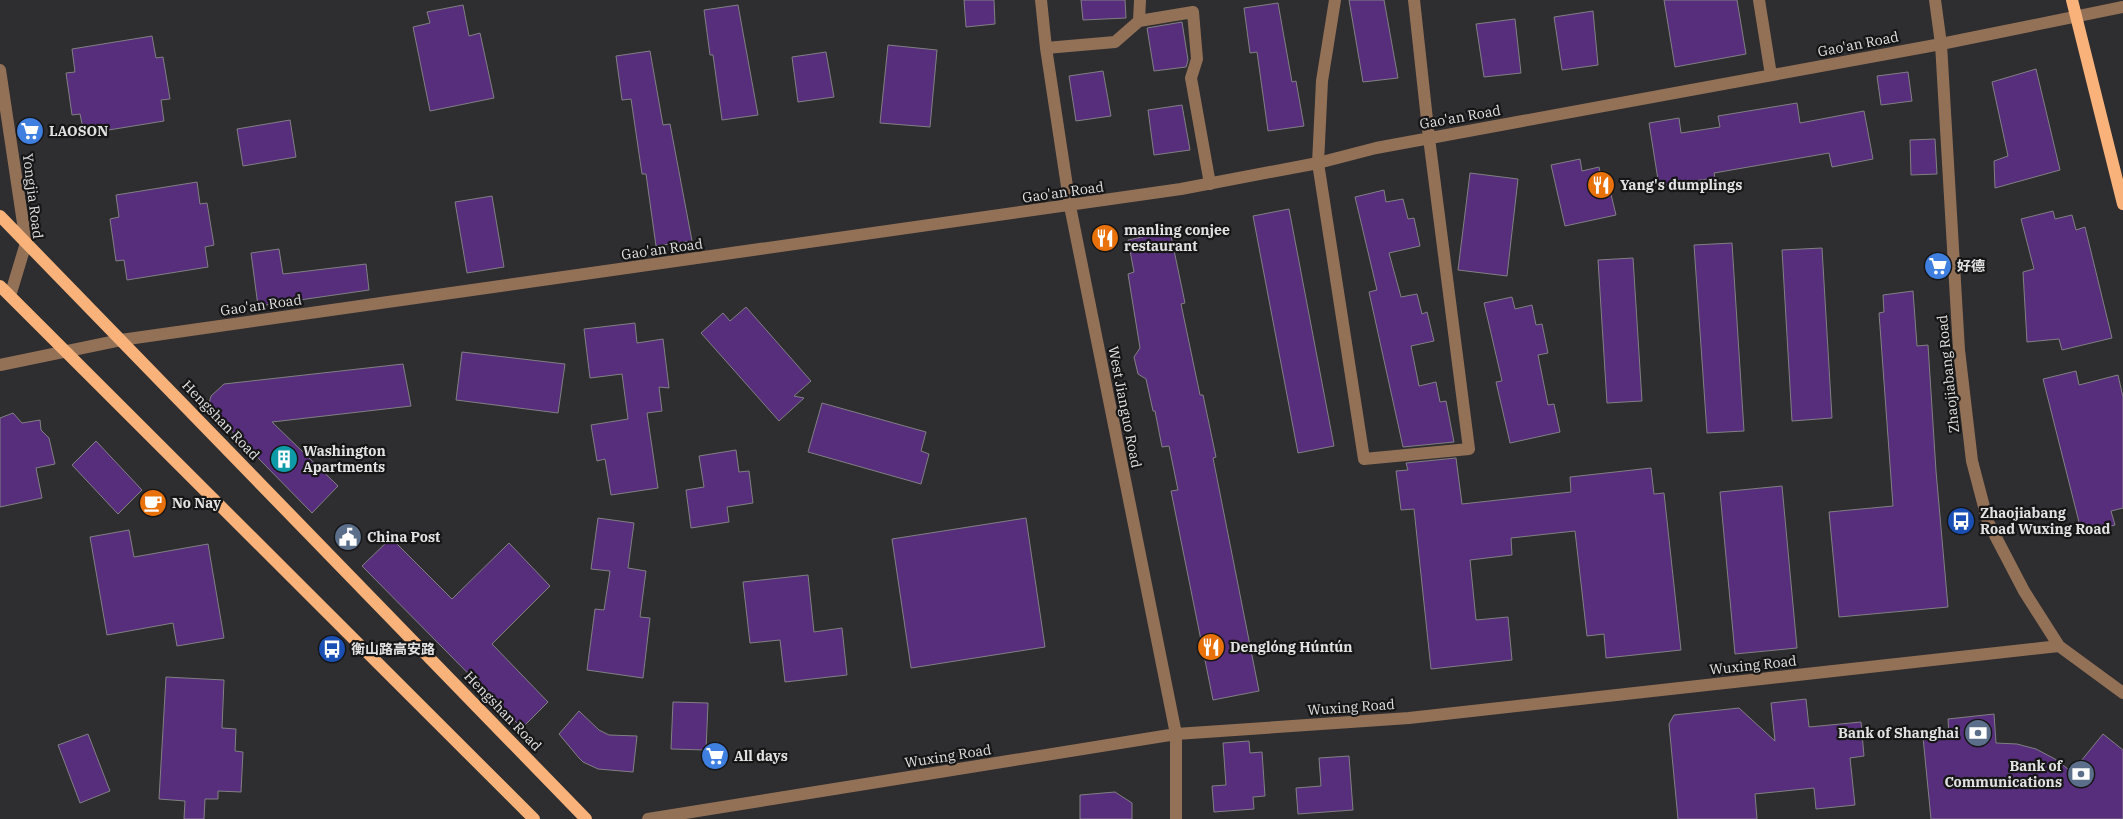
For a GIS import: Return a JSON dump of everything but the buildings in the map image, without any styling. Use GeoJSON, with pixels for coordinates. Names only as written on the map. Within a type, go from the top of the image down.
{"type":"FeatureCollection","features":[{"type":"Feature","properties":{"kind":"main road"},"geometry":{"type":"LineString","coordinates":[[2072,0],[2123,204]]}},
{"type":"Feature","properties":{"kind":"main road","name":"Hengshan Road"},"geometry":{"type":"LineString","coordinates":[[0,216],[586,819]]}},
{"type":"Feature","properties":{"kind":"main road"},"geometry":{"type":"LineString","coordinates":[[0,286],[534,819]]}},
{"type":"Feature","properties":{"kind":"street","name":"West Jianguo Road"},"geometry":{"type":"LineString","coordinates":[[1041,0],[1046,48],[1070,206],[1176,734],[1176,819]]}},
{"type":"Feature","properties":{"kind":"street"},"geometry":{"type":"LineString","coordinates":[[1139,22],[1140,0]]}},
{"type":"Feature","properties":{"kind":"street"},"geometry":{"type":"LineString","coordinates":[[1335,0],[1322,80],[1318,163],[1364,458],[1470,449],[1429,138],[1414,0]]}},
{"type":"Feature","properties":{"kind":"street"},"geometry":{"type":"LineString","coordinates":[[1759,0],[1771,75]]}},
{"type":"Feature","properties":{"kind":"street","name":"Zhaojiabang Road"},"geometry":{"type":"LineString","coordinates":[[1935,0],[1942,44],[1959,350],[1972,461],[1988,522],[2024,591],[2059,646],[2123,693]]}},
{"type":"Feature","properties":{"kind":"street","name":"Gao'an Road"},"geometry":{"type":"LineString","coordinates":[[0,365],[121,340],[1070,206],[1210,184],[1318,163],[1376,148],[1942,44],[2123,7]]}},
{"type":"Feature","properties":{"kind":"street"},"geometry":{"type":"LineString","coordinates":[[1046,48],[1115,42],[1139,22],[1193,12],[1197,59],[1191,78],[1210,184]]}},
{"type":"Feature","properties":{"kind":"street","name":"Yongjia Road"},"geometry":{"type":"LineString","coordinates":[[0,70],[26,242],[10,296]]}},
{"type":"Feature","properties":{"kind":"street","name":"Wuxing Road"},"geometry":{"type":"LineString","coordinates":[[648,819],[1176,734],[1409,718],[2059,646]]}},
{"type":"Feature","properties":{"kind":"place","name":"LAOSON"},"geometry":{"type":"Point","coordinates":[30,131]}},
{"type":"Feature","properties":{"kind":"place","name":"Yang's dumplings"},"geometry":{"type":"Point","coordinates":[1601,185]}},
{"type":"Feature","properties":{"kind":"place","name":"manling conjee restaurant"},"geometry":{"type":"Point","coordinates":[1105,238]}},
{"type":"Feature","properties":{"kind":"place","name":"好德"},"geometry":{"type":"Point","coordinates":[1938,266]}},
{"type":"Feature","properties":{"kind":"place","name":"Washington Apartments"},"geometry":{"type":"Point","coordinates":[284,459]}},
{"type":"Feature","properties":{"kind":"place","name":"No Nay"},"geometry":{"type":"Point","coordinates":[153,503]}},
{"type":"Feature","properties":{"kind":"place","name":"Zhaojiabang Road Wuxing Road"},"geometry":{"type":"Point","coordinates":[1961,521]}},
{"type":"Feature","properties":{"kind":"place","name":"China Post"},"geometry":{"type":"Point","coordinates":[348,537]}},
{"type":"Feature","properties":{"kind":"place","name":"Denglóng Húntún"},"geometry":{"type":"Point","coordinates":[1211,647]}},
{"type":"Feature","properties":{"kind":"place","name":"衡山路高安路"},"geometry":{"type":"Point","coordinates":[332,649]}},
{"type":"Feature","properties":{"kind":"place","name":"Bank of Shanghai"},"geometry":{"type":"Point","coordinates":[1978,733]}},
{"type":"Feature","properties":{"kind":"place","name":"All days"},"geometry":{"type":"Point","coordinates":[715,756]}},
{"type":"Feature","properties":{"kind":"place","name":"Bank of Communications"},"geometry":{"type":"Point","coordinates":[2081,774]}}]}
